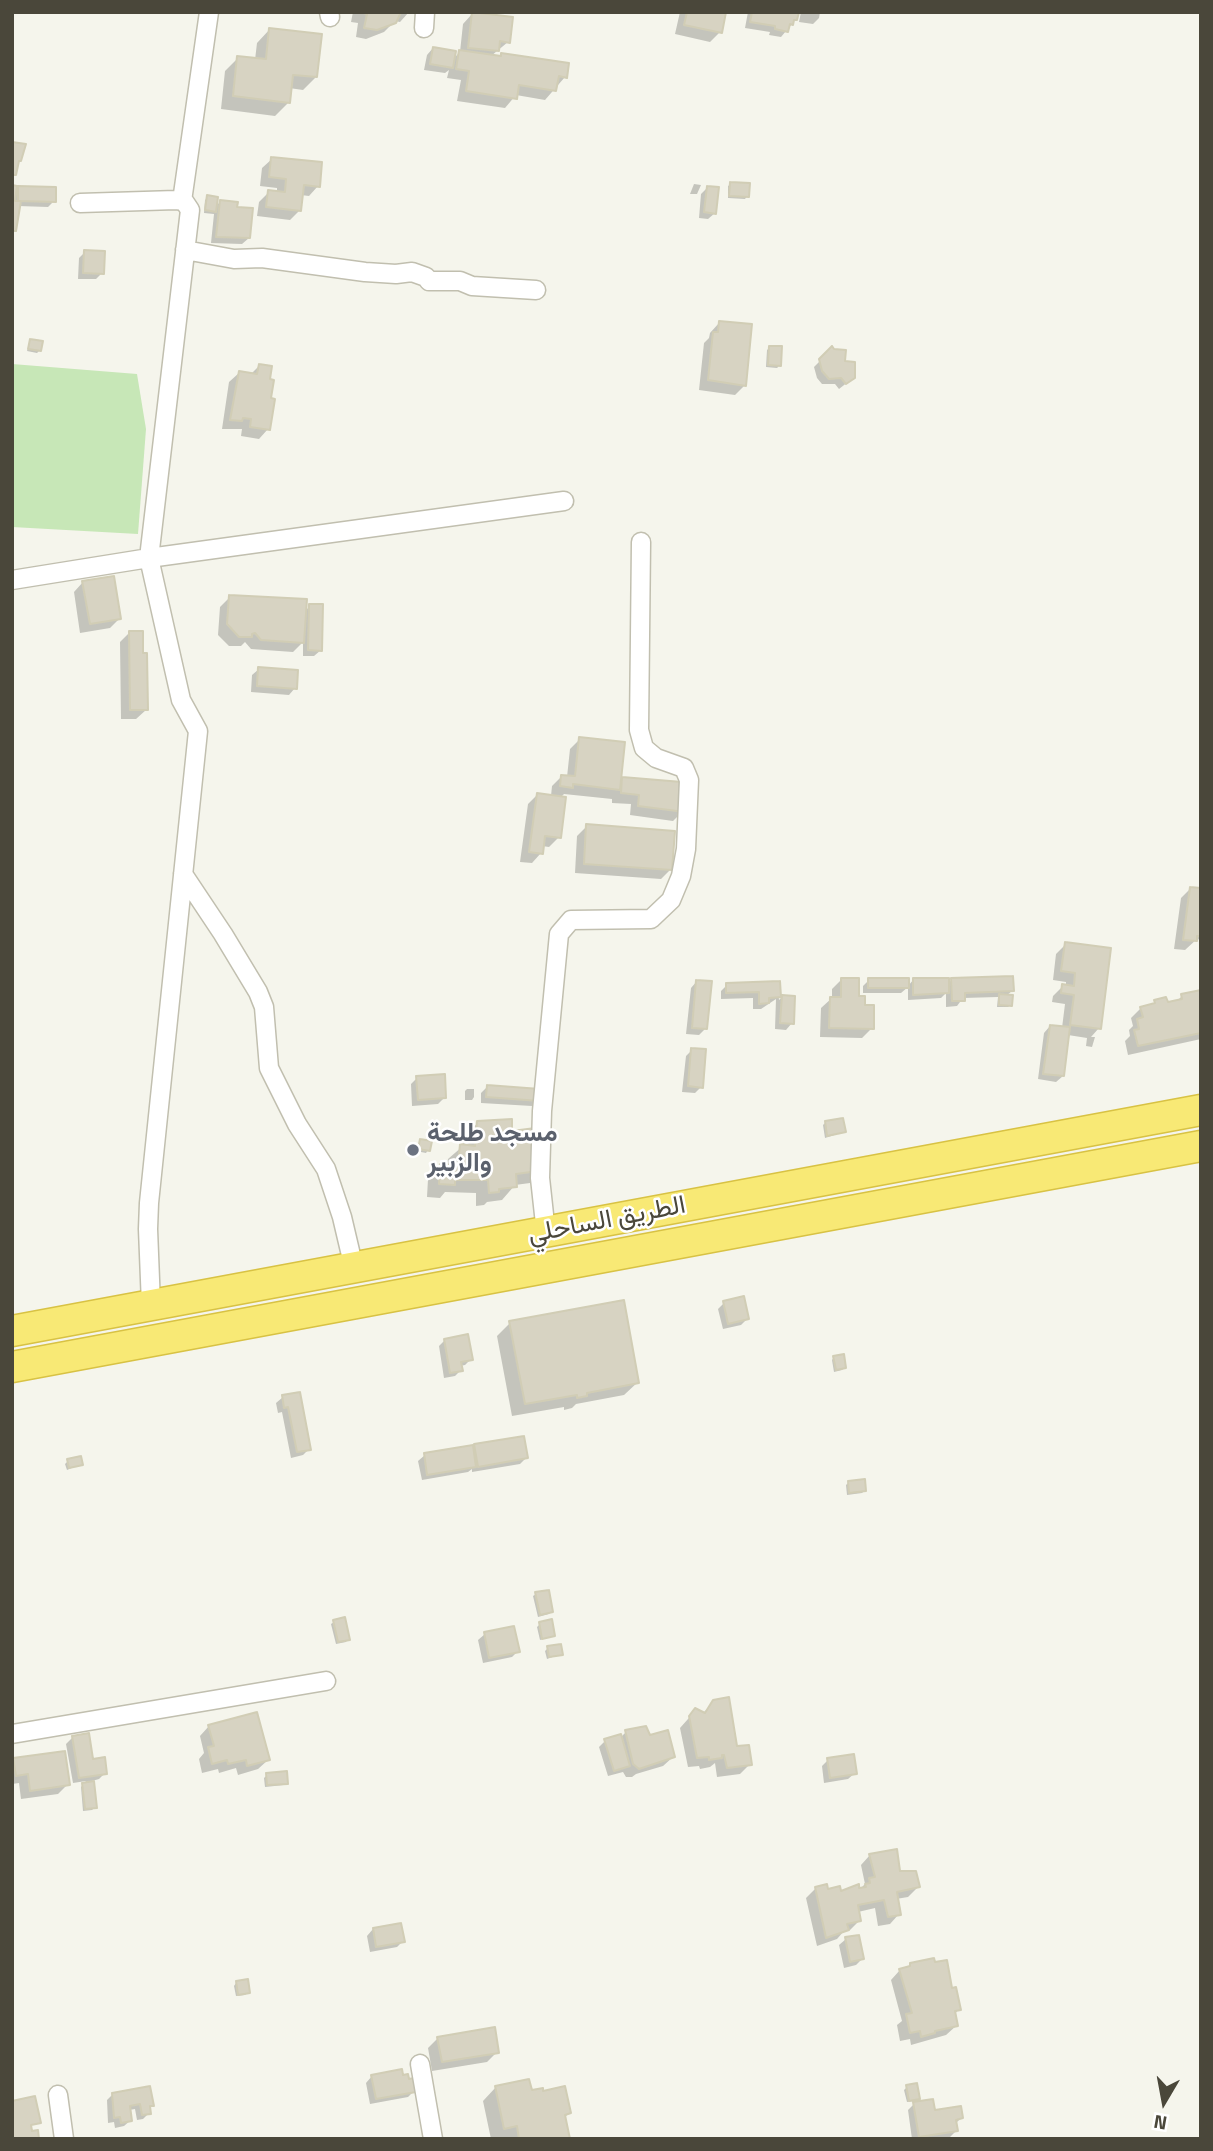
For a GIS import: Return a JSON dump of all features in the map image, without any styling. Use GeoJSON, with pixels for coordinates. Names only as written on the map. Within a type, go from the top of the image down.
{"type":"FeatureCollection","features":[{"type":"Feature","properties":{"kind":"highway","name":"الطريق الساحلي"},"geometry":{"type":"LineString","coordinates":[[12,1331],[1201,1110]]}},
{"type":"Feature","properties":{"kind":"highway","name":"الطريق الساحلي"},"geometry":{"type":"LineString","coordinates":[[12,1367],[1201,1146]]}},
{"type":"Feature","properties":{"kind":"street"},"geometry":{"type":"LineString","coordinates":[[182,201],[209,12]]}},
{"type":"Feature","properties":{"kind":"street"},"geometry":{"type":"LineString","coordinates":[[80,203],[182,201],[190,210],[149,558],[181,701],[198,728],[149,1203],[151,1305]]}},
{"type":"Feature","properties":{"kind":"street"},"geometry":{"type":"LineString","coordinates":[[185,250],[233,259],[262,258],[373,272],[412,272],[426,277],[429,281],[460,281],[472,286],[536,290]]}},
{"type":"Feature","properties":{"kind":"street"},"geometry":{"type":"LineString","coordinates":[[12,580],[149,558],[564,501]]}},
{"type":"Feature","properties":{"kind":"street"},"geometry":{"type":"LineString","coordinates":[[545,1233],[540,1178],[542,1111],[559,934],[571,920],[651,919],[671,900],[681,876],[686,849],[689,780],[684,768],[656,758],[644,748],[639,730],[642,541]]}},
{"type":"Feature","properties":{"kind":"street"},"geometry":{"type":"LineString","coordinates":[[183,874],[258,992],[264,1007],[269,1068],[298,1124],[326,1169],[342,1217],[354,1268]]}},
{"type":"Feature","properties":{"kind":"street"},"geometry":{"type":"LineString","coordinates":[[12,1734],[326,1681]]}},
{"type":"Feature","properties":{"kind":"street"},"geometry":{"type":"LineString","coordinates":[[420,2064],[433,2139]]}},
{"type":"Feature","properties":{"kind":"street"},"geometry":{"type":"LineString","coordinates":[[58,2095],[64,2139]]}},
{"type":"Feature","properties":{"kind":"green space"},"geometry":{"type":"Polygon","coordinates":[[[12,364],[137,374],[146,429],[138,534],[12,527],[12,364]]]}},
{"type":"Feature","properties":{"kind":"building"},"geometry":{"type":"Polygon","coordinates":[[[360,12],[401,12],[396,23],[377,30],[364,28],[367,14],[360,12]]]}},
{"type":"Feature","properties":{"kind":"building"},"geometry":{"type":"Polygon","coordinates":[[[472,12],[513,17],[510,43],[500,41],[499,51],[468,48],[472,12]]]}},
{"type":"Feature","properties":{"kind":"building"},"geometry":{"type":"Polygon","coordinates":[[[687,12],[726,12],[722,33],[684,25],[687,12]]]}},
{"type":"Feature","properties":{"kind":"building"},"geometry":{"type":"Polygon","coordinates":[[[752,12],[799,12],[797,20],[794,20],[793,25],[790,24],[788,32],[775,29],[775,26],[750,22],[752,12]]]}},
{"type":"Feature","properties":{"kind":"building"},"geometry":{"type":"Polygon","coordinates":[[[269,28],[322,34],[317,77],[293,75],[290,103],[233,96],[237,56],[266,59],[269,28]]]}},
{"type":"Feature","properties":{"kind":"building"},"geometry":{"type":"Polygon","coordinates":[[[433,47],[456,51],[453,68],[430,64],[433,47]]]}},
{"type":"Feature","properties":{"kind":"building"},"geometry":{"type":"Polygon","coordinates":[[[459,50],[569,63],[567,78],[559,76],[556,91],[519,85],[517,99],[466,91],[469,71],[456,69],[459,50]]]}},
{"type":"Feature","properties":{"kind":"building"},"geometry":{"type":"Polygon","coordinates":[[[12,142],[26,144],[16,175],[12,175],[12,142]]]}},
{"type":"Feature","properties":{"kind":"building"},"geometry":{"type":"Polygon","coordinates":[[[271,157],[322,162],[320,187],[304,185],[301,211],[266,207],[268,190],[285,192],[286,179],[269,177],[271,157]]]}},
{"type":"Feature","properties":{"kind":"building"},"geometry":{"type":"Polygon","coordinates":[[[730,182],[750,183],[749,197],[729,196],[730,182]]]}},
{"type":"Feature","properties":{"kind":"building"},"geometry":{"type":"Polygon","coordinates":[[[12,185],[17,186],[15,201],[21,201],[16,231],[12,231],[12,185]]]}},
{"type":"Feature","properties":{"kind":"building"},"geometry":{"type":"Polygon","coordinates":[[[18,186],[56,187],[56,202],[18,201],[18,186]]]}},
{"type":"Feature","properties":{"kind":"building"},"geometry":{"type":"Polygon","coordinates":[[[707,186],[719,187],[716,214],[704,212],[707,186]]]}},
{"type":"Feature","properties":{"kind":"building"},"geometry":{"type":"Polygon","coordinates":[[[207,195],[218,197],[216,212],[205,210],[207,195]]]}},
{"type":"Feature","properties":{"kind":"building"},"geometry":{"type":"Polygon","coordinates":[[[220,200],[238,202],[237,207],[253,208],[250,238],[216,237],[220,200]]]}},
{"type":"Feature","properties":{"kind":"building"},"geometry":{"type":"Polygon","coordinates":[[[84,250],[105,251],[104,274],[83,273],[84,250]]]}},
{"type":"Feature","properties":{"kind":"building"},"geometry":{"type":"Polygon","coordinates":[[[719,321],[752,324],[746,386],[708,380],[713,332],[718,332],[719,321]]]}},
{"type":"Feature","properties":{"kind":"building"},"geometry":{"type":"Polygon","coordinates":[[[30,339],[43,341],[41,351],[28,349],[30,339]]]}},
{"type":"Feature","properties":{"kind":"building"},"geometry":{"type":"Polygon","coordinates":[[[769,346],[782,346],[781,366],[768,365],[769,346]]]}},
{"type":"Feature","properties":{"kind":"building"},"geometry":{"type":"Polygon","coordinates":[[[832,346],[834,349],[846,350],[845,361],[855,362],[855,378],[846,384],[841,378],[829,379],[822,371],[819,359],[832,346]]]}},
{"type":"Feature","properties":{"kind":"building"},"geometry":{"type":"Polygon","coordinates":[[[259,364],[272,366],[270,379],[274,380],[271,398],[275,399],[270,430],[250,427],[251,419],[230,420],[239,371],[257,374],[259,364]]]}},
{"type":"Feature","properties":{"kind":"building"},"geometry":{"type":"Polygon","coordinates":[[[114,576],[121,619],[90,624],[82,581],[114,576]]]}},
{"type":"Feature","properties":{"kind":"building"},"geometry":{"type":"Polygon","coordinates":[[[229,595],[307,599],[304,643],[261,640],[255,633],[252,637],[239,637],[227,624],[229,595]]]}},
{"type":"Feature","properties":{"kind":"building"},"geometry":{"type":"Polygon","coordinates":[[[309,604],[323,604],[322,651],[308,650],[309,604]]]}},
{"type":"Feature","properties":{"kind":"building"},"geometry":{"type":"Polygon","coordinates":[[[129,631],[143,631],[143,653],[147,653],[148,710],[130,710],[129,631]]]}},
{"type":"Feature","properties":{"kind":"building"},"geometry":{"type":"Polygon","coordinates":[[[258,667],[298,670],[297,689],[257,686],[258,667]]]}},
{"type":"Feature","properties":{"kind":"building"},"geometry":{"type":"Polygon","coordinates":[[[579,737],[625,742],[620,790],[573,784],[573,788],[560,786],[561,775],[575,776],[579,737]]]}},
{"type":"Feature","properties":{"kind":"building"},"geometry":{"type":"Polygon","coordinates":[[[622,777],[694,783],[685,812],[638,806],[639,795],[621,793],[622,777]]]}},
{"type":"Feature","properties":{"kind":"building"},"geometry":{"type":"Polygon","coordinates":[[[537,793],[566,797],[561,838],[545,836],[543,854],[529,852],[537,793]]]}},
{"type":"Feature","properties":{"kind":"building"},"geometry":{"type":"Polygon","coordinates":[[[586,824],[675,831],[672,870],[584,864],[586,824]]]}},
{"type":"Feature","properties":{"kind":"building"},"geometry":{"type":"Polygon","coordinates":[[[1190,887],[1201,888],[1201,936],[1197,936],[1197,941],[1183,940],[1190,887]]]}},
{"type":"Feature","properties":{"kind":"building"},"geometry":{"type":"Polygon","coordinates":[[[1065,942],[1111,948],[1101,1029],[1070,1025],[1074,995],[1061,993],[1062,984],[1074,986],[1075,973],[1061,971],[1065,942]]]}},
{"type":"Feature","properties":{"kind":"building"},"geometry":{"type":"Polygon","coordinates":[[[1013,976],[1014,991],[965,993],[965,1001],[952,1001],[951,978],[1013,976]]]}},
{"type":"Feature","properties":{"kind":"building"},"geometry":{"type":"Polygon","coordinates":[[[841,978],[859,978],[859,996],[865,996],[865,1005],[874,1005],[874,1029],[829,1028],[830,997],[841,997],[841,978]]]}},
{"type":"Feature","properties":{"kind":"building"},"geometry":{"type":"Polygon","coordinates":[[[868,978],[909,978],[909,988],[868,988],[868,978]]]}},
{"type":"Feature","properties":{"kind":"building"},"geometry":{"type":"Polygon","coordinates":[[[913,978],[949,978],[949,993],[913,995],[913,978]]]}},
{"type":"Feature","properties":{"kind":"building"},"geometry":{"type":"Polygon","coordinates":[[[696,980],[712,981],[707,1029],[692,1028],[696,980]]]}},
{"type":"Feature","properties":{"kind":"building"},"geometry":{"type":"Polygon","coordinates":[[[780,981],[781,997],[769,998],[769,1003],[759,1004],[759,992],[726,993],[726,983],[780,981]]]}},
{"type":"Feature","properties":{"kind":"building"},"geometry":{"type":"Polygon","coordinates":[[[1201,990],[1201,1033],[1138,1046],[1134,1030],[1139,1029],[1137,1019],[1143,1017],[1140,1007],[1166,997],[1168,1002],[1182,999],[1181,994],[1201,990]]]}},
{"type":"Feature","properties":{"kind":"building"},"geometry":{"type":"Polygon","coordinates":[[[999,994],[1013,995],[1012,1006],[999,1005],[999,994]]]}},
{"type":"Feature","properties":{"kind":"building"},"geometry":{"type":"Polygon","coordinates":[[[782,995],[795,996],[794,1024],[780,1023],[782,995]]]}},
{"type":"Feature","properties":{"kind":"building"},"geometry":{"type":"Polygon","coordinates":[[[1050,1025],[1070,1027],[1064,1076],[1043,1074],[1050,1025]]]}},
{"type":"Feature","properties":{"kind":"building"},"geometry":{"type":"Polygon","coordinates":[[[691,1048],[706,1049],[703,1088],[688,1086],[691,1048]]]}},
{"type":"Feature","properties":{"kind":"building"},"geometry":{"type":"Polygon","coordinates":[[[445,1074],[446,1098],[418,1100],[416,1076],[445,1074]]]}},
{"type":"Feature","properties":{"kind":"building"},"geometry":{"type":"Polygon","coordinates":[[[487,1085],[540,1089],[540,1101],[486,1097],[487,1085]]]}},
{"type":"Feature","properties":{"kind":"building"},"geometry":{"type":"Polygon","coordinates":[[[843,1118],[846,1132],[827,1136],[825,1121],[843,1118]]]}},
{"type":"Feature","properties":{"kind":"building"},"geometry":{"type":"Polygon","coordinates":[[[512,1119],[512,1131],[543,1127],[545,1170],[516,1174],[517,1187],[499,1189],[499,1192],[489,1193],[488,1180],[455,1180],[455,1185],[439,1184],[440,1164],[458,1165],[460,1144],[475,1146],[477,1121],[512,1119]]]}},
{"type":"Feature","properties":{"kind":"building"},"geometry":{"type":"Polygon","coordinates":[[[420,1139],[432,1141],[430,1151],[418,1149],[420,1139]]]}},
{"type":"Feature","properties":{"kind":"building"},"geometry":{"type":"Polygon","coordinates":[[[744,1296],[749,1319],[728,1324],[723,1301],[744,1296]]]}},
{"type":"Feature","properties":{"kind":"building"},"geometry":{"type":"Polygon","coordinates":[[[624,1300],[639,1383],[587,1393],[587,1396],[577,1398],[577,1395],[525,1404],[509,1321],[624,1300]]]}},
{"type":"Feature","properties":{"kind":"building"},"geometry":{"type":"Polygon","coordinates":[[[468,1334],[473,1360],[461,1362],[463,1371],[450,1373],[444,1339],[468,1334]]]}},
{"type":"Feature","properties":{"kind":"building"},"geometry":{"type":"Polygon","coordinates":[[[844,1354],[846,1368],[836,1370],[833,1356],[844,1354]]]}},
{"type":"Feature","properties":{"kind":"building"},"geometry":{"type":"Polygon","coordinates":[[[300,1392],[311,1450],[297,1452],[288,1407],[284,1408],[282,1395],[300,1392]]]}},
{"type":"Feature","properties":{"kind":"building"},"geometry":{"type":"Polygon","coordinates":[[[524,1436],[528,1458],[478,1467],[474,1444],[524,1436]]]}},
{"type":"Feature","properties":{"kind":"building"},"geometry":{"type":"Polygon","coordinates":[[[473,1445],[476,1467],[427,1475],[424,1453],[473,1445]]]}},
{"type":"Feature","properties":{"kind":"building"},"geometry":{"type":"Polygon","coordinates":[[[81,1456],[83,1465],[69,1468],[67,1459],[81,1456]]]}},
{"type":"Feature","properties":{"kind":"building"},"geometry":{"type":"Polygon","coordinates":[[[865,1479],[866,1491],[849,1493],[848,1481],[865,1479]]]}},
{"type":"Feature","properties":{"kind":"building"},"geometry":{"type":"Polygon","coordinates":[[[549,1590],[553,1612],[540,1615],[535,1592],[549,1590]]]}},
{"type":"Feature","properties":{"kind":"building"},"geometry":{"type":"Polygon","coordinates":[[[345,1617],[350,1640],[338,1642],[333,1620],[345,1617]]]}},
{"type":"Feature","properties":{"kind":"building"},"geometry":{"type":"Polygon","coordinates":[[[552,1619],[555,1636],[542,1639],[539,1622],[552,1619]]]}},
{"type":"Feature","properties":{"kind":"building"},"geometry":{"type":"Polygon","coordinates":[[[514,1626],[520,1652],[489,1658],[484,1632],[514,1626]]]}},
{"type":"Feature","properties":{"kind":"building"},"geometry":{"type":"Polygon","coordinates":[[[561,1644],[563,1655],[549,1657],[547,1646],[561,1644]]]}},
{"type":"Feature","properties":{"kind":"building"},"geometry":{"type":"Polygon","coordinates":[[[729,1697],[737,1746],[749,1745],[752,1765],[727,1768],[724,1755],[722,1758],[709,1760],[709,1757],[697,1758],[689,1716],[695,1708],[705,1713],[713,1700],[729,1697]]]}},
{"type":"Feature","properties":{"kind":"building"},"geometry":{"type":"Polygon","coordinates":[[[257,1712],[270,1760],[247,1766],[246,1760],[228,1764],[227,1760],[212,1764],[208,1747],[214,1746],[208,1725],[257,1712]]]}},
{"type":"Feature","properties":{"kind":"building"},"geometry":{"type":"Polygon","coordinates":[[[646,1726],[650,1735],[668,1730],[675,1757],[639,1769],[633,1764],[625,1730],[646,1726]]]}},
{"type":"Feature","properties":{"kind":"building"},"geometry":{"type":"Polygon","coordinates":[[[89,1733],[93,1759],[105,1757],[107,1774],[79,1778],[72,1736],[89,1733]]]}},
{"type":"Feature","properties":{"kind":"building"},"geometry":{"type":"Polygon","coordinates":[[[621,1734],[630,1766],[614,1771],[604,1739],[621,1734]]]}},
{"type":"Feature","properties":{"kind":"building"},"geometry":{"type":"Polygon","coordinates":[[[65,1751],[70,1785],[30,1791],[28,1774],[16,1776],[13,1758],[65,1751]]]}},
{"type":"Feature","properties":{"kind":"building"},"geometry":{"type":"Polygon","coordinates":[[[854,1754],[857,1774],[830,1778],[827,1758],[854,1754]]]}},
{"type":"Feature","properties":{"kind":"building"},"geometry":{"type":"Polygon","coordinates":[[[287,1771],[288,1784],[267,1785],[266,1773],[287,1771]]]}},
{"type":"Feature","properties":{"kind":"building"},"geometry":{"type":"Polygon","coordinates":[[[94,1781],[97,1808],[85,1809],[82,1783],[94,1781]]]}},
{"type":"Feature","properties":{"kind":"building"},"geometry":{"type":"Polygon","coordinates":[[[897,1849],[900,1871],[916,1871],[920,1887],[897,1892],[901,1915],[888,1917],[884,1900],[858,1905],[861,1921],[847,1924],[849,1930],[826,1938],[815,1887],[827,1884],[828,1889],[840,1886],[841,1891],[859,1884],[859,1888],[866,1887],[865,1884],[870,1883],[869,1878],[875,1877],[869,1854],[897,1849]]]}},
{"type":"Feature","properties":{"kind":"building"},"geometry":{"type":"Polygon","coordinates":[[[401,1923],[405,1942],[376,1947],[373,1928],[401,1923]]]}},
{"type":"Feature","properties":{"kind":"building"},"geometry":{"type":"Polygon","coordinates":[[[859,1935],[864,1959],[850,1962],[845,1937],[859,1935]]]}},
{"type":"Feature","properties":{"kind":"building"},"geometry":{"type":"Polygon","coordinates":[[[934,1958],[935,1962],[947,1960],[952,1988],[956,1987],[961,2010],[955,2011],[958,2026],[921,2037],[920,2031],[910,2033],[906,2014],[912,2013],[899,1969],[910,1966],[910,1963],[934,1958]]]}},
{"type":"Feature","properties":{"kind":"building"},"geometry":{"type":"Polygon","coordinates":[[[248,1979],[250,1993],[238,1995],[236,1981],[248,1979]]]}},
{"type":"Feature","properties":{"kind":"building"},"geometry":{"type":"Polygon","coordinates":[[[495,2027],[499,2053],[442,2062],[437,2037],[495,2027]]]}},
{"type":"Feature","properties":{"kind":"building"},"geometry":{"type":"Polygon","coordinates":[[[402,2069],[403,2075],[408,2074],[409,2079],[414,2078],[416,2092],[376,2099],[371,2075],[402,2069]]]}},
{"type":"Feature","properties":{"kind":"building"},"geometry":{"type":"Polygon","coordinates":[[[529,2079],[532,2090],[543,2088],[543,2091],[565,2086],[571,2113],[565,2115],[570,2139],[519,2139],[517,2126],[504,2129],[495,2086],[529,2079]]]}},
{"type":"Feature","properties":{"kind":"building"},"geometry":{"type":"Polygon","coordinates":[[[917,2083],[920,2099],[909,2101],[906,2085],[917,2083]]]}},
{"type":"Feature","properties":{"kind":"building"},"geometry":{"type":"Polygon","coordinates":[[[150,2086],[154,2106],[150,2106],[151,2114],[142,2115],[140,2104],[130,2106],[132,2121],[121,2123],[120,2117],[114,2118],[112,2093],[150,2086]]]}},
{"type":"Feature","properties":{"kind":"building"},"geometry":{"type":"Polygon","coordinates":[[[35,2096],[41,2123],[31,2125],[32,2131],[38,2130],[39,2139],[12,2139],[12,2101],[35,2096]]]}},
{"type":"Feature","properties":{"kind":"building"},"geometry":{"type":"Polygon","coordinates":[[[933,2099],[935,2110],[961,2106],[963,2118],[956,2120],[958,2131],[919,2137],[913,2102],[933,2099]]]}},
{"type":"Feature","properties":{"kind":"place","name":"مسجد طلحة والزبير"},"geometry":{"type":"Point","coordinates":[413,1150]}}]}
